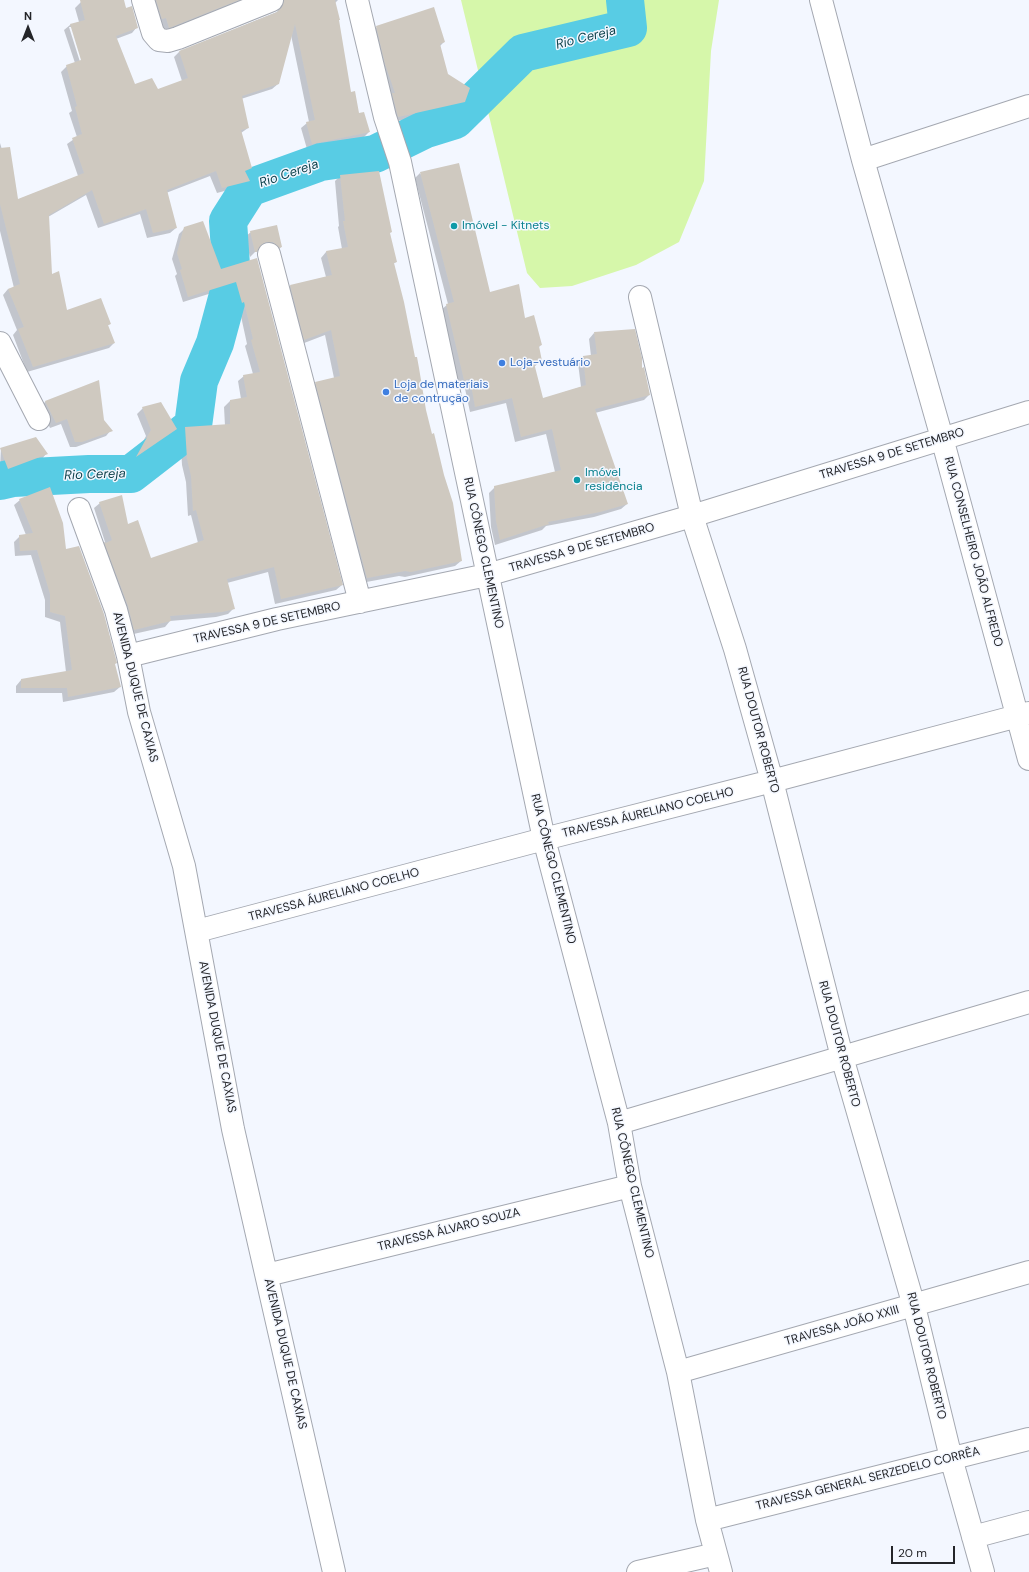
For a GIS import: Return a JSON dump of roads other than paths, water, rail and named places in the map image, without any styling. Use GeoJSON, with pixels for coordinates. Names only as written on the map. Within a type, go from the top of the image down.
{"type":"FeatureCollection","features":[{"type":"Feature","properties":{"kind":"street"},"geometry":{"type":"LineString","coordinates":[[143,0],[153,33],[159,40],[168,41],[272,0]]}},
{"type":"Feature","properties":{"kind":"street","name":"RUA CÔNEGO CLEMENTINO"},"geometry":{"type":"LineString","coordinates":[[357,0],[385,117],[400,162],[544,839],[619,1123],[630,1186],[678,1372],[707,1520],[719,1563]]}},
{"type":"Feature","properties":{"kind":"street","name":"RUA CONSELHEIRO JOÃO ALFREDO"},"geometry":{"type":"LineString","coordinates":[[821,0],[863,160],[942,438],[1023,714],[1029,759]]}},
{"type":"Feature","properties":{"kind":"street"},"geometry":{"type":"LineString","coordinates":[[863,160],[1029,106]]}},
{"type":"Feature","properties":{"kind":"street"},"geometry":{"type":"LineString","coordinates":[[269,254],[360,602]]}},
{"type":"Feature","properties":{"kind":"street","name":"RUA DOUTOR ROBERTO"},"geometry":{"type":"LineString","coordinates":[[640,297],[692,516],[735,649],[772,781],[842,1057],[914,1306],[951,1458],[983,1572]]}},
{"type":"Feature","properties":{"kind":"street"},"geometry":{"type":"LineString","coordinates":[[0,343],[39,419]]}},
{"type":"Feature","properties":{"kind":"street","name":"TRAVESSA 9 DE SETEMBRO"},"geometry":{"type":"LineString","coordinates":[[128,656],[277,619],[487,575],[692,516],[1029,412]]}},
{"type":"Feature","properties":{"kind":"street","name":"AVENIDA DUQUE DE CAXIAS"},"geometry":{"type":"LineString","coordinates":[[79,509],[116,610],[128,656],[139,712],[184,866],[234,1129],[334,1572]]}},
{"type":"Feature","properties":{"kind":"street","name":"TRAVESSA ÁURELIANO COELHO"},"geometry":{"type":"LineString","coordinates":[[197,931],[1023,714]]}},
{"type":"Feature","properties":{"kind":"street"},"geometry":{"type":"LineString","coordinates":[[619,1123],[1029,1002]]}},
{"type":"Feature","properties":{"kind":"street","name":"TRAVESSA ÁLVARO SOUZA"},"geometry":{"type":"LineString","coordinates":[[267,1274],[630,1186]]}},
{"type":"Feature","properties":{"kind":"street","name":"TRAVESSA JOÃO XXIII"},"geometry":{"type":"LineString","coordinates":[[678,1372],[1029,1272]]}},
{"type":"Feature","properties":{"kind":"street","name":"TRAVESSA GENERAL SERZEDELO CORRÊA"},"geometry":{"type":"LineString","coordinates":[[707,1520],[1029,1439]]}},
{"type":"Feature","properties":{"kind":"street"},"geometry":{"type":"LineString","coordinates":[[973,1537],[1029,1522]]}},
{"type":"Feature","properties":{"kind":"street"},"geometry":{"type":"LineString","coordinates":[[638,1572],[719,1563]]}},
{"type":"Feature","properties":{"kind":"waterway","name":"Rio Cereja"},"geometry":{"type":"LineString","coordinates":[[0,481],[13,478],[89,474],[131,474],[193,426],[199,381],[215,343],[232,280],[228,221],[249,188],[321,162],[375,154],[426,129],[455,120],[523,53],[628,28],[625,0]]}},
{"type":"Feature","properties":{"kind":"place","name":"Imóvel - Kitnets"},"geometry":{"type":"Point","coordinates":[454,226]}},
{"type":"Feature","properties":{"kind":"place","name":"Loja-vestuário"},"geometry":{"type":"Point","coordinates":[502,363]}},
{"type":"Feature","properties":{"kind":"place","name":"Loja de materiais de contrução"},"geometry":{"type":"Point","coordinates":[386,392]}},
{"type":"Feature","properties":{"kind":"place","name":"Imóvel residência"},"geometry":{"type":"Point","coordinates":[577,480]}}]}
